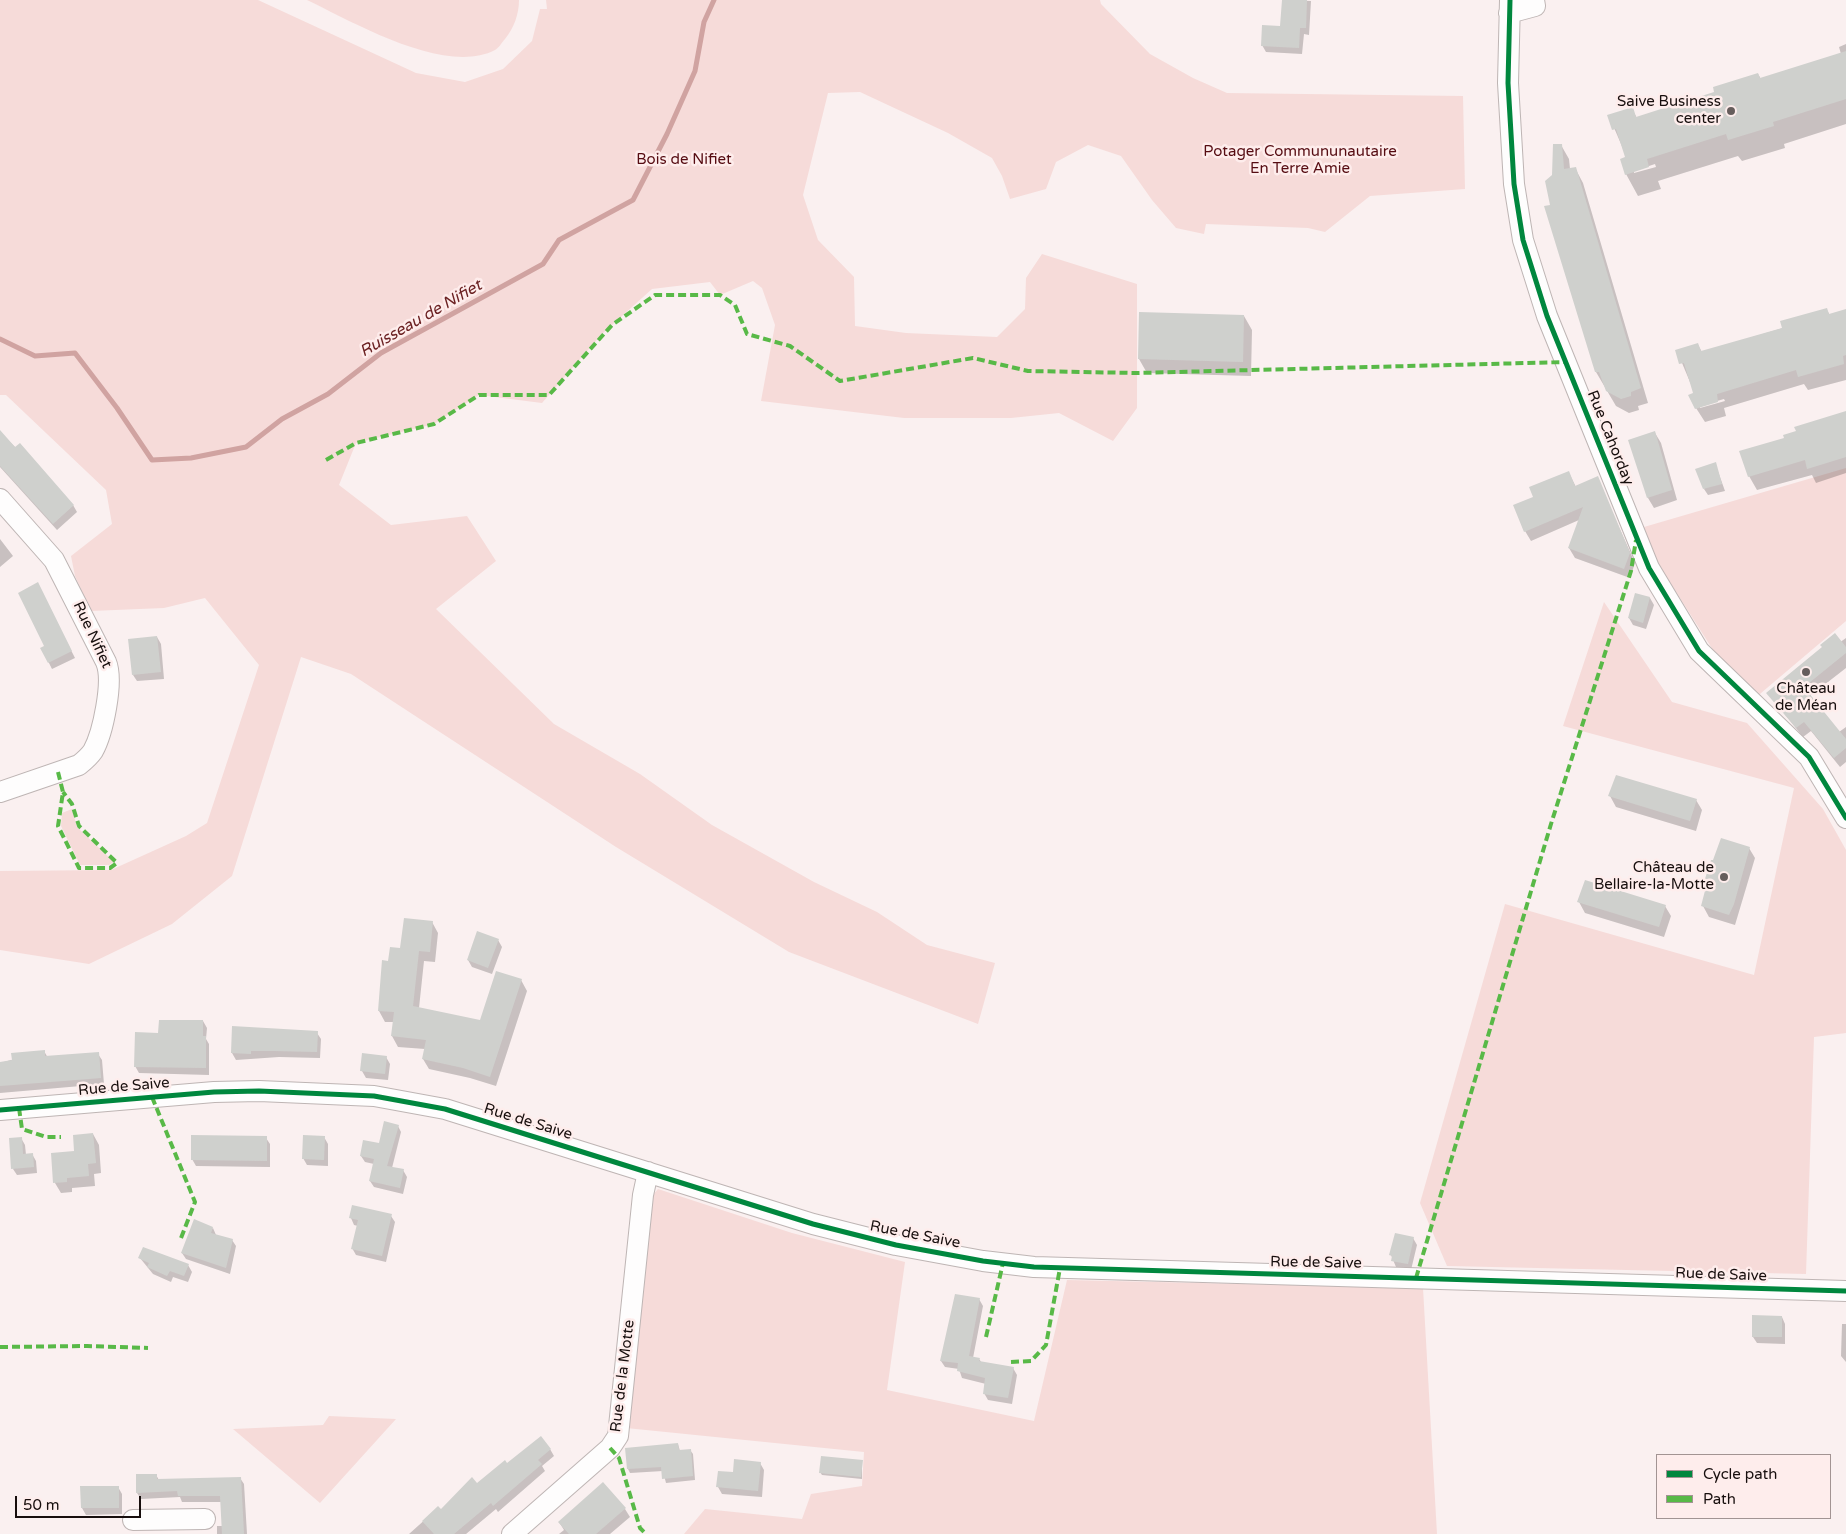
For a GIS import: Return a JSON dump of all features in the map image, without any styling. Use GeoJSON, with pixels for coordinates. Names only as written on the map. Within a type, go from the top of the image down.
{"type":"FeatureCollection","features":[{"type":"Feature","properties":{"kind":"street"},"geometry":{"type":"LineString","coordinates":[[1510,6],[1535,6],[1534,0]]}},
{"type":"Feature","properties":{"kind":"street","name":"Rue Cahorday"},"geometry":{"type":"LineString","coordinates":[[1510,6],[1508,83],[1513,175],[1523,240],[1557,340],[1649,568],[1699,651],[1809,757],[1846,818]]}},
{"type":"Feature","properties":{"kind":"street","name":"Rue Nifiet"},"geometry":{"type":"LineString","coordinates":[[0,499],[54,560],[106,662],[110,680],[97,741],[88,758],[79,765],[0,792]]}},
{"type":"Feature","properties":{"kind":"street","name":"Rue de Saive"},"geometry":{"type":"LineString","coordinates":[[0,1110],[214,1092],[259,1091],[374,1096],[445,1109],[813,1224],[896,1245],[983,1261],[1034,1266],[1846,1291]]}},
{"type":"Feature","properties":{"kind":"street","name":"Rue de la Motte"},"geometry":{"type":"LineString","coordinates":[[512,1534],[610,1448],[618,1436],[643,1195],[648,1172]]}},
{"type":"Feature","properties":{"kind":"street"},"geometry":{"type":"LineString","coordinates":[[133,1520],[153,1527],[204,1519]]}},
{"type":"Feature","properties":{"kind":"green space","name":"Bois de Nifiet"},"geometry":{"type":"Polygon","coordinates":[[[0,0],[258,0],[416,73],[465,82],[503,69],[532,41],[540,9],[547,9],[546,0],[1100,0],[1101,4],[1150,54],[1193,78],[1227,93],[1463,96],[1465,189],[1370,196],[1325,232],[1308,228],[1206,224],[1204,234],[1176,228],[1152,200],[1121,156],[1088,145],[1056,162],[1046,189],[1010,199],[1002,176],[992,158],[948,133],[860,92],[828,93],[803,195],[818,240],[854,277],[855,326],[906,333],[997,337],[1025,309],[1026,278],[1042,254],[1137,284],[1137,408],[1113,441],[1059,413],[1011,418],[904,418],[761,401],[775,325],[762,288],[753,281],[720,295],[710,282],[652,289],[602,334],[542,403],[479,395],[434,424],[356,443],[339,485],[391,525],[467,516],[496,561],[436,609],[554,724],[640,774],[712,825],[814,882],[877,912],[927,945],[995,963],[978,1024],[789,952],[616,847],[351,674],[301,657],[232,876],[172,924],[89,964],[0,950],[0,871],[111,870],[186,836],[207,823],[259,665],[205,598],[164,608],[91,611],[75,576],[71,556],[112,524],[106,490],[6,395],[0,395],[0,0]]]}},
{"type":"Feature","properties":{"kind":"green space"},"geometry":{"type":"Polygon","coordinates":[[[307,0],[519,0],[517,16],[513,26],[495,50],[474,56],[451,56],[399,43],[307,0]]]}},
{"type":"Feature","properties":{"kind":"green space"},"geometry":{"type":"Polygon","coordinates":[[[1846,468],[1846,621],[1754,699],[1713,650],[1657,562],[1644,527],[1846,468]]]}},
{"type":"Feature","properties":{"kind":"green space"},"geometry":{"type":"Polygon","coordinates":[[[1604,602],[1672,702],[1747,723],[1823,809],[1846,850],[1846,1033],[1814,1037],[1806,1274],[1447,1266],[1420,1203],[1505,904],[1754,975],[1794,788],[1563,726],[1604,602]]]}},
{"type":"Feature","properties":{"kind":"green space"},"geometry":{"type":"Polygon","coordinates":[[[72,809],[77,827],[114,862],[109,865],[80,865],[61,826],[62,813],[72,809]]]}},
{"type":"Feature","properties":{"kind":"green space"},"geometry":{"type":"Polygon","coordinates":[[[658,1189],[792,1233],[905,1262],[887,1390],[1034,1421],[1067,1280],[1423,1288],[1437,1534],[684,1534],[705,1509],[802,1519],[811,1494],[862,1486],[864,1452],[626,1428],[651,1197],[658,1189]]]}},
{"type":"Feature","properties":{"kind":"green space"},"geometry":{"type":"Polygon","coordinates":[[[329,1416],[396,1419],[320,1503],[233,1429],[323,1425],[329,1416]]]}},
{"type":"Feature","properties":{"kind":"building"},"geometry":{"type":"Polygon","coordinates":[[[1282,0],[1307,0],[1306,28],[1300,28],[1299,48],[1261,46],[1262,25],[1280,26],[1282,0]]]}},
{"type":"Feature","properties":{"kind":"building","name":"Saive Business center"},"geometry":{"type":"Polygon","coordinates":[[[1846,51],[1846,99],[1773,122],[1774,126],[1728,140],[1726,134],[1647,159],[1649,167],[1625,175],[1620,159],[1625,157],[1616,129],[1612,130],[1607,115],[1633,107],[1636,117],[1714,92],[1713,87],[1758,73],[1760,78],[1846,51]]]}},
{"type":"Feature","properties":{"kind":"building"},"geometry":{"type":"Polygon","coordinates":[[[1553,144],[1562,144],[1564,169],[1576,167],[1641,388],[1631,392],[1631,396],[1621,399],[1606,391],[1599,372],[1595,372],[1544,206],[1550,205],[1545,181],[1552,175],[1553,144]]]}},
{"type":"Feature","properties":{"kind":"building"},"geometry":{"type":"Polygon","coordinates":[[[1827,308],[1829,314],[1846,309],[1846,355],[1843,356],[1844,364],[1798,377],[1796,370],[1717,394],[1718,402],[1695,409],[1688,395],[1693,393],[1684,363],[1679,364],[1675,350],[1698,343],[1701,351],[1782,328],[1780,321],[1827,308]]]}},
{"type":"Feature","properties":{"kind":"building"},"geometry":{"type":"Polygon","coordinates":[[[1139,312],[1244,315],[1243,362],[1138,359],[1139,312]]]}},
{"type":"Feature","properties":{"kind":"building"},"geometry":{"type":"Polygon","coordinates":[[[1846,411],[1846,457],[1807,469],[1805,460],[1748,477],[1739,451],[1784,438],[1783,435],[1796,431],[1794,427],[1846,411]]]}},
{"type":"Feature","properties":{"kind":"building"},"geometry":{"type":"Polygon","coordinates":[[[0,430],[15,447],[20,443],[74,505],[53,524],[0,466],[0,430]]]}},
{"type":"Feature","properties":{"kind":"building"},"geometry":{"type":"Polygon","coordinates":[[[1655,431],[1672,490],[1647,498],[1628,440],[1655,431]]]}},
{"type":"Feature","properties":{"kind":"building"},"geometry":{"type":"Polygon","coordinates":[[[1716,462],[1722,484],[1703,489],[1695,469],[1716,462]]]}},
{"type":"Feature","properties":{"kind":"building"},"geometry":{"type":"Polygon","coordinates":[[[1569,471],[1575,486],[1598,476],[1630,553],[1624,569],[1568,548],[1583,507],[1524,532],[1513,505],[1533,497],[1529,487],[1569,471]]]}},
{"type":"Feature","properties":{"kind":"building"},"geometry":{"type":"Polygon","coordinates":[[[38,582],[72,651],[48,663],[40,648],[44,646],[18,593],[38,582]]]}},
{"type":"Feature","properties":{"kind":"building"},"geometry":{"type":"Polygon","coordinates":[[[1635,593],[1650,597],[1643,623],[1628,618],[1635,593]]]}},
{"type":"Feature","properties":{"kind":"building","name":"Château de Méan"},"geometry":{"type":"Polygon","coordinates":[[[1835,633],[1846,647],[1846,653],[1804,687],[1846,739],[1846,748],[1834,758],[1804,722],[1796,728],[1766,693],[1822,647],[1820,645],[1835,633]]]}},
{"type":"Feature","properties":{"kind":"building"},"geometry":{"type":"Polygon","coordinates":[[[157,636],[161,672],[132,675],[128,639],[157,636]]]}},
{"type":"Feature","properties":{"kind":"building"},"geometry":{"type":"Polygon","coordinates":[[[1616,775],[1697,799],[1690,821],[1608,796],[1616,775]]]}},
{"type":"Feature","properties":{"kind":"building","name":"Château de Bellaire-la-Motte"},"geometry":{"type":"Polygon","coordinates":[[[1721,838],[1750,847],[1734,904],[1729,915],[1701,906],[1707,883],[1704,882],[1721,838]]]}},
{"type":"Feature","properties":{"kind":"building"},"geometry":{"type":"Polygon","coordinates":[[[1585,880],[1666,905],[1659,927],[1577,902],[1585,880]]]}},
{"type":"Feature","properties":{"kind":"building"},"geometry":{"type":"Polygon","coordinates":[[[404,918],[433,921],[430,952],[419,951],[413,1006],[480,1020],[496,971],[522,979],[490,1077],[463,1068],[422,1059],[426,1040],[391,1036],[394,1012],[378,1011],[382,960],[388,961],[390,947],[400,948],[404,918]]]}},
{"type":"Feature","properties":{"kind":"building"},"geometry":{"type":"Polygon","coordinates":[[[477,931],[499,939],[488,968],[467,960],[477,931]]]}},
{"type":"Feature","properties":{"kind":"building"},"geometry":{"type":"Polygon","coordinates":[[[159,1020],[203,1020],[203,1036],[206,1036],[206,1068],[134,1067],[135,1032],[158,1033],[159,1020]]]}},
{"type":"Feature","properties":{"kind":"building"},"geometry":{"type":"Polygon","coordinates":[[[232,1026],[318,1031],[317,1052],[251,1051],[251,1054],[231,1053],[232,1026]]]}},
{"type":"Feature","properties":{"kind":"building"},"geometry":{"type":"Polygon","coordinates":[[[45,1050],[45,1056],[99,1052],[101,1078],[0,1086],[0,1062],[12,1060],[11,1053],[45,1050]]]}},
{"type":"Feature","properties":{"kind":"building"},"geometry":{"type":"Polygon","coordinates":[[[362,1053],[387,1056],[385,1074],[360,1071],[362,1053]]]}},
{"type":"Feature","properties":{"kind":"building"},"geometry":{"type":"Polygon","coordinates":[[[384,1121],[399,1125],[387,1166],[404,1169],[400,1188],[369,1181],[374,1159],[360,1156],[363,1140],[379,1143],[384,1121]]]}},
{"type":"Feature","properties":{"kind":"building"},"geometry":{"type":"Polygon","coordinates":[[[93,1133],[96,1163],[88,1164],[89,1176],[67,1178],[67,1182],[53,1183],[51,1153],[74,1151],[73,1135],[93,1133]]]}},
{"type":"Feature","properties":{"kind":"building"},"geometry":{"type":"Polygon","coordinates":[[[191,1135],[267,1136],[267,1161],[191,1160],[191,1135]]]}},
{"type":"Feature","properties":{"kind":"building"},"geometry":{"type":"Polygon","coordinates":[[[303,1135],[325,1136],[324,1160],[302,1159],[303,1135]]]}},
{"type":"Feature","properties":{"kind":"building"},"geometry":{"type":"Polygon","coordinates":[[[22,1137],[23,1154],[33,1153],[34,1167],[11,1169],[9,1138],[22,1137]]]}},
{"type":"Feature","properties":{"kind":"building"},"geometry":{"type":"Polygon","coordinates":[[[352,1205],[392,1214],[382,1256],[351,1249],[358,1220],[349,1218],[352,1205]]]}},
{"type":"Feature","properties":{"kind":"building"},"geometry":{"type":"Polygon","coordinates":[[[194,1219],[213,1227],[211,1233],[233,1239],[226,1268],[181,1253],[194,1219]]]}},
{"type":"Feature","properties":{"kind":"building"},"geometry":{"type":"Polygon","coordinates":[[[1395,1233],[1414,1237],[1408,1264],[1391,1261],[1392,1256],[1389,1255],[1395,1233]]]}},
{"type":"Feature","properties":{"kind":"building"},"geometry":{"type":"Polygon","coordinates":[[[143,1247],[189,1264],[184,1276],[170,1271],[167,1276],[147,1267],[149,1263],[138,1258],[143,1247]]]}},
{"type":"Feature","properties":{"kind":"building"},"geometry":{"type":"Polygon","coordinates":[[[955,1294],[980,1298],[969,1356],[980,1358],[979,1361],[1014,1367],[1008,1398],[983,1394],[985,1378],[957,1371],[958,1363],[940,1361],[955,1294]]]}},
{"type":"Feature","properties":{"kind":"building"},"geometry":{"type":"Polygon","coordinates":[[[1752,1315],[1782,1316],[1782,1337],[1752,1337],[1752,1315]]]}},
{"type":"Feature","properties":{"kind":"building"},"geometry":{"type":"Polygon","coordinates":[[[541,1436],[551,1449],[538,1460],[542,1464],[493,1506],[491,1503],[454,1534],[434,1534],[422,1521],[438,1506],[441,1509],[472,1477],[477,1483],[505,1460],[507,1463],[541,1436]]]}},
{"type":"Feature","properties":{"kind":"building"},"geometry":{"type":"Polygon","coordinates":[[[678,1443],[679,1450],[691,1449],[693,1476],[662,1479],[661,1467],[627,1469],[625,1448],[678,1443]]]}},
{"type":"Feature","properties":{"kind":"building"},"geometry":{"type":"Polygon","coordinates":[[[821,1456],[863,1460],[861,1477],[819,1473],[821,1456]]]}},
{"type":"Feature","properties":{"kind":"building"},"geometry":{"type":"Polygon","coordinates":[[[734,1459],[761,1462],[758,1491],[716,1487],[718,1471],[733,1472],[734,1459]]]}},
{"type":"Feature","properties":{"kind":"building"},"geometry":{"type":"Polygon","coordinates":[[[136,1474],[157,1474],[157,1479],[241,1477],[244,1534],[222,1534],[220,1496],[178,1496],[177,1491],[136,1493],[136,1474]]]}},
{"type":"Feature","properties":{"kind":"building"},"geometry":{"type":"Polygon","coordinates":[[[603,1482],[626,1508],[596,1534],[569,1534],[558,1522],[603,1482]]]}},
{"type":"Feature","properties":{"kind":"building"},"geometry":{"type":"Polygon","coordinates":[[[80,1486],[119,1486],[119,1508],[81,1508],[80,1486]]]}},
{"type":"Feature","properties":{"kind":"waterway","name":"Ruisseau de Nifiet"},"geometry":{"type":"LineString","coordinates":[[0,339],[35,356],[75,353],[117,408],[152,460],[191,458],[246,447],[282,419],[328,394],[381,353],[543,264],[559,240],[633,200],[667,134],[695,71],[704,22],[714,0]]}},
{"type":"Feature","properties":{"kind":"marked path"},"geometry":{"type":"LineString","coordinates":[[326,460],[356,443],[434,424],[479,395],[549,395],[612,325],[655,295],[720,295],[735,305],[747,334],[790,346],[840,381],[973,358],[1028,371],[1137,373],[1566,362]]}},
{"type":"Feature","properties":{"kind":"marked path"},"geometry":{"type":"LineString","coordinates":[[1416,1278],[1551,824],[1631,571],[1636,540]]}},
{"type":"Feature","properties":{"kind":"marked path"},"geometry":{"type":"LineString","coordinates":[[58,772],[63,792],[58,826],[79,868],[110,868],[117,863],[79,826],[72,804],[63,792]]}},
{"type":"Feature","properties":{"kind":"marked path"},"geometry":{"type":"LineString","coordinates":[[152,1097],[195,1202],[181,1238]]}},
{"type":"Feature","properties":{"kind":"marked path"},"geometry":{"type":"LineString","coordinates":[[19,1108],[22,1129],[46,1137],[61,1137]]}},
{"type":"Feature","properties":{"kind":"marked path"},"geometry":{"type":"LineString","coordinates":[[986,1337],[1003,1263]]}},
{"type":"Feature","properties":{"kind":"marked path"},"geometry":{"type":"LineString","coordinates":[[1011,1362],[1031,1361],[1046,1345],[1060,1268]]}},
{"type":"Feature","properties":{"kind":"marked path"},"geometry":{"type":"LineString","coordinates":[[0,1347],[87,1346],[148,1348]]}},
{"type":"Feature","properties":{"kind":"marked path"},"geometry":{"type":"LineString","coordinates":[[610,1448],[619,1458],[640,1528],[646,1534]]}},
{"type":"Feature","properties":{"kind":"cycle path"},"geometry":{"type":"LineString","coordinates":[[1510,0],[1508,83],[1514,184],[1523,240],[1547,316],[1649,568],[1699,651],[1809,757],[1846,818]]}},
{"type":"Feature","properties":{"kind":"cycle path"},"geometry":{"type":"LineString","coordinates":[[0,1110],[214,1092],[259,1091],[374,1096],[445,1109],[813,1224],[896,1245],[983,1261],[1034,1267],[1846,1291]]}},
{"type":"Feature","properties":{"kind":"place","name":"Saive Business center"},"geometry":{"type":"Point","coordinates":[1731,111]}},
{"type":"Feature","properties":{"kind":"place","name":"Château de Méan"},"geometry":{"type":"Point","coordinates":[1806,672]}},
{"type":"Feature","properties":{"kind":"place","name":"Château de Bellaire-la-Motte"},"geometry":{"type":"Point","coordinates":[1724,877]}},
{"type":"Feature","properties":{"kind":"park label","name":"Potager Commununautaire En Terre Amie"},"geometry":{"type":"Point","coordinates":[1300,160]}}]}
